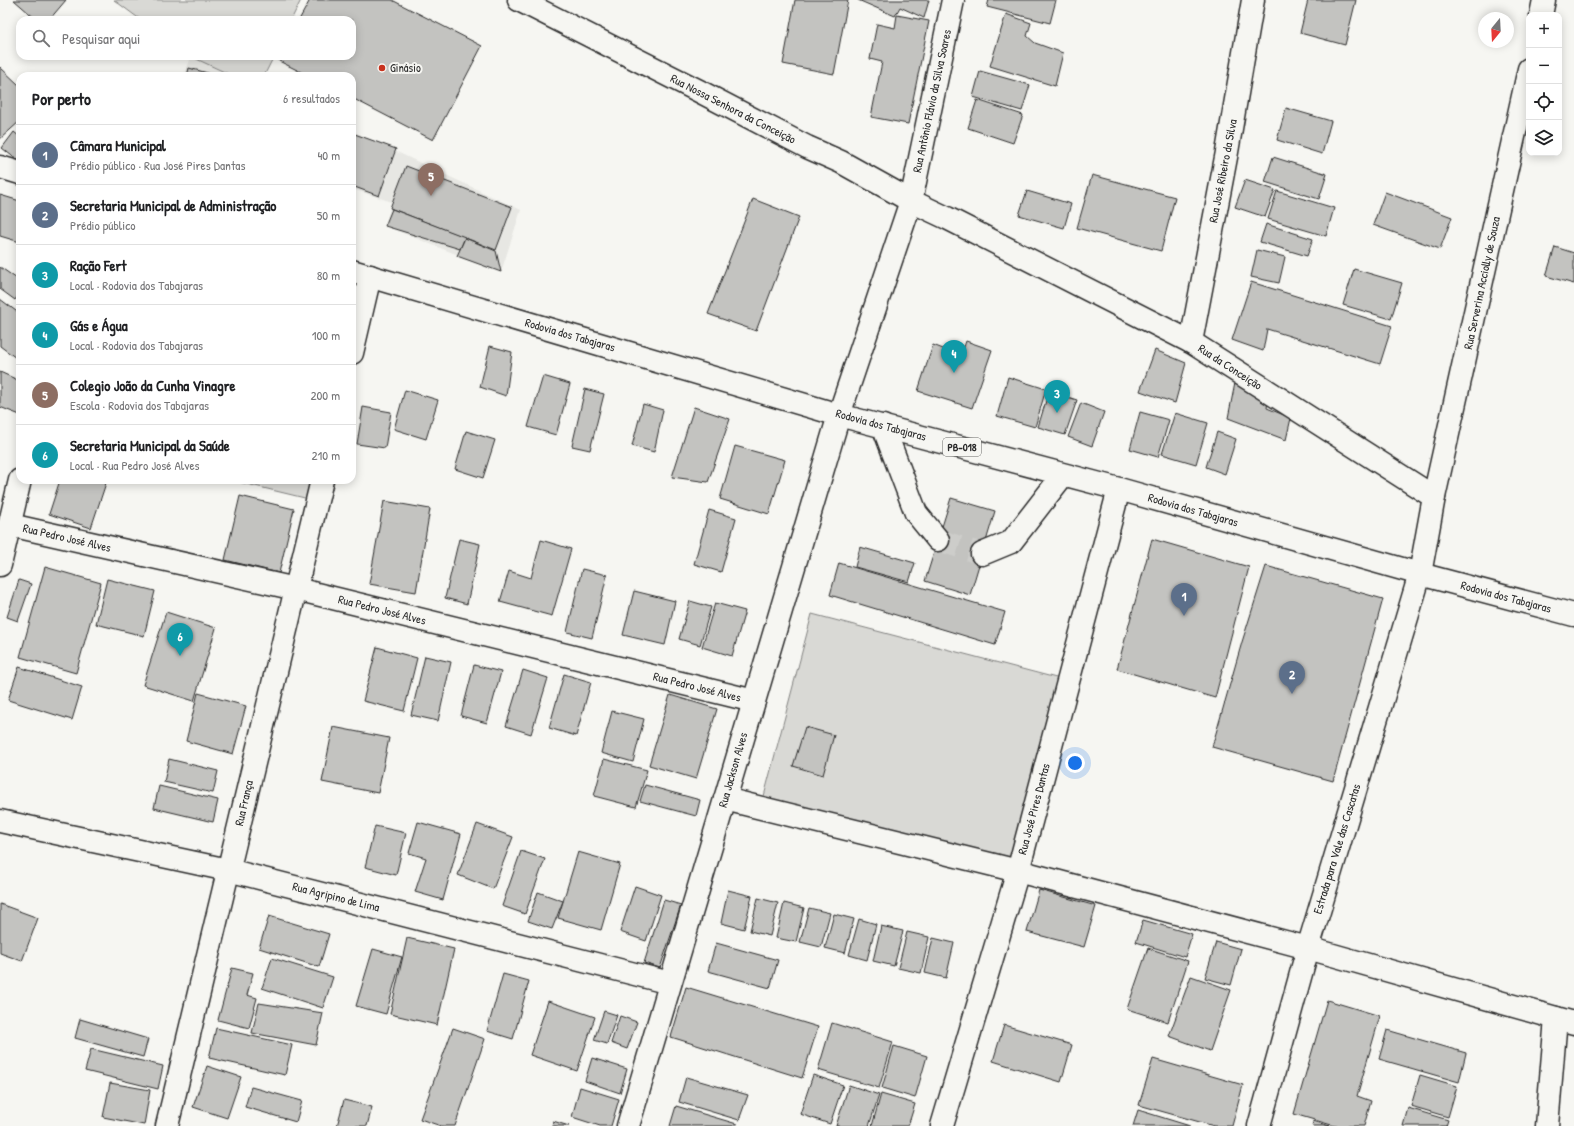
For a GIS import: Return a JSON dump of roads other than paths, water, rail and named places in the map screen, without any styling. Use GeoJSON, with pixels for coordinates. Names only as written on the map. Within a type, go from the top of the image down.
{"type":"FeatureCollection","features":[{"type":"Feature","properties":{"kind":"street","name":"Rua Nossa Senhora da Conceição"},"geometry":{"type":"LineString","coordinates":[[519,0],[699,91],[807,148],[841,162],[911,201],[947,218]]}},
{"type":"Feature","properties":{"kind":"street","name":"Rua Antônio Flávio da Silva Soares"},"geometry":{"type":"LineString","coordinates":[[839,414],[911,201],[953,0]]}},
{"type":"Feature","properties":{"kind":"street","name":"Rua José Ribeiro da Silva"},"geometry":{"type":"LineString","coordinates":[[1191,342],[1227,152],[1253,0]]}},
{"type":"Feature","properties":{"kind":"street"},"geometry":{"type":"LineString","coordinates":[[1542,12],[1544,0]]}},
{"type":"Feature","properties":{"kind":"street","name":"Rua Serverina Acciolly de Souza"},"geometry":{"type":"LineString","coordinates":[[1434,497],[1526,82]]}},
{"type":"Feature","properties":{"kind":"street"},"geometry":{"type":"LineString","coordinates":[[0,167],[16,172]]}},
{"type":"Feature","properties":{"kind":"street","name":"Rua da Conceição"},"geometry":{"type":"LineString","coordinates":[[947,218],[1191,342],[1434,497]]}},
{"type":"Feature","properties":{"kind":"street"},"geometry":{"type":"LineString","coordinates":[[356,317],[361,273]]}},
{"type":"Feature","properties":{"kind":"street","name":"Rodovia dos Tabajaras"},"geometry":{"type":"LineString","coordinates":[[361,273],[839,414],[1119,489],[1420,574],[1574,615]]}},
{"type":"Feature","properties":{"kind":"street","name":"Rua Jackson Alves"},"geometry":{"type":"LineString","coordinates":[[628,1126],[839,414]]}},
{"type":"Feature","properties":{"kind":"street"},"geometry":{"type":"LineString","coordinates":[[883,426],[916,513],[938,540]]}},
{"type":"Feature","properties":{"kind":"street"},"geometry":{"type":"LineString","coordinates":[[982,554],[1011,542],[1063,475]]}},
{"type":"Feature","properties":{"kind":"street"},"geometry":{"type":"LineString","coordinates":[[0,565],[19,484]]}},
{"type":"Feature","properties":{"kind":"street","name":"Rua França"},"geometry":{"type":"LineString","coordinates":[[167,1126],[321,484]]}},
{"type":"Feature","properties":{"kind":"street","name":"Rua José Pires Dantas"},"geometry":{"type":"LineString","coordinates":[[942,1126],[1018,871],[1119,489]]}},
{"type":"Feature","properties":{"kind":"street"},"geometry":{"type":"LineString","coordinates":[[1420,574],[1434,497]]}},
{"type":"Feature","properties":{"kind":"street","name":"Rua Pedro José Alves"},"geometry":{"type":"LineString","coordinates":[[10,525],[296,589],[754,701]]}},
{"type":"Feature","properties":{"kind":"street","name":"Estrada para Vale das Cascatas"},"geometry":{"type":"LineString","coordinates":[[1259,1126],[1308,948],[1420,574]]}},
{"type":"Feature","properties":{"kind":"street"},"geometry":{"type":"LineString","coordinates":[[725,799],[1018,871],[1308,948],[1565,1021],[1547,1126]]}},
{"type":"Feature","properties":{"kind":"street","name":"Rua Agripino de Lima"},"geometry":{"type":"LineString","coordinates":[[0,821],[228,870],[670,982]]}},
{"type":"Feature","properties":{"kind":"tunnel"},"geometry":{"type":"LineString","coordinates":[[938,540],[982,554]]}},
{"type":"Feature","properties":{"kind":"place","name":"Ginásio"},"geometry":{"type":"Point","coordinates":[382,68]}},
{"type":"Feature","properties":{"kind":"place","name":"Colegio João da Cunha Vinagre"},"geometry":{"type":"Point","coordinates":[431,196]}},
{"type":"Feature","properties":{"kind":"place","name":"Gás e Água"},"geometry":{"type":"Point","coordinates":[954,373]}},
{"type":"Feature","properties":{"kind":"place","name":"Ração Fert"},"geometry":{"type":"Point","coordinates":[1057,413]}},
{"type":"Feature","properties":{"kind":"place","name":"Câmara Municipal"},"geometry":{"type":"Point","coordinates":[1184,616]}},
{"type":"Feature","properties":{"kind":"place","name":"Secretaria Municipal da Saúde"},"geometry":{"type":"Point","coordinates":[180,656]}},
{"type":"Feature","properties":{"kind":"place","name":"Secretaria Municipal de Administração"},"geometry":{"type":"Point","coordinates":[1292,694]}}]}
